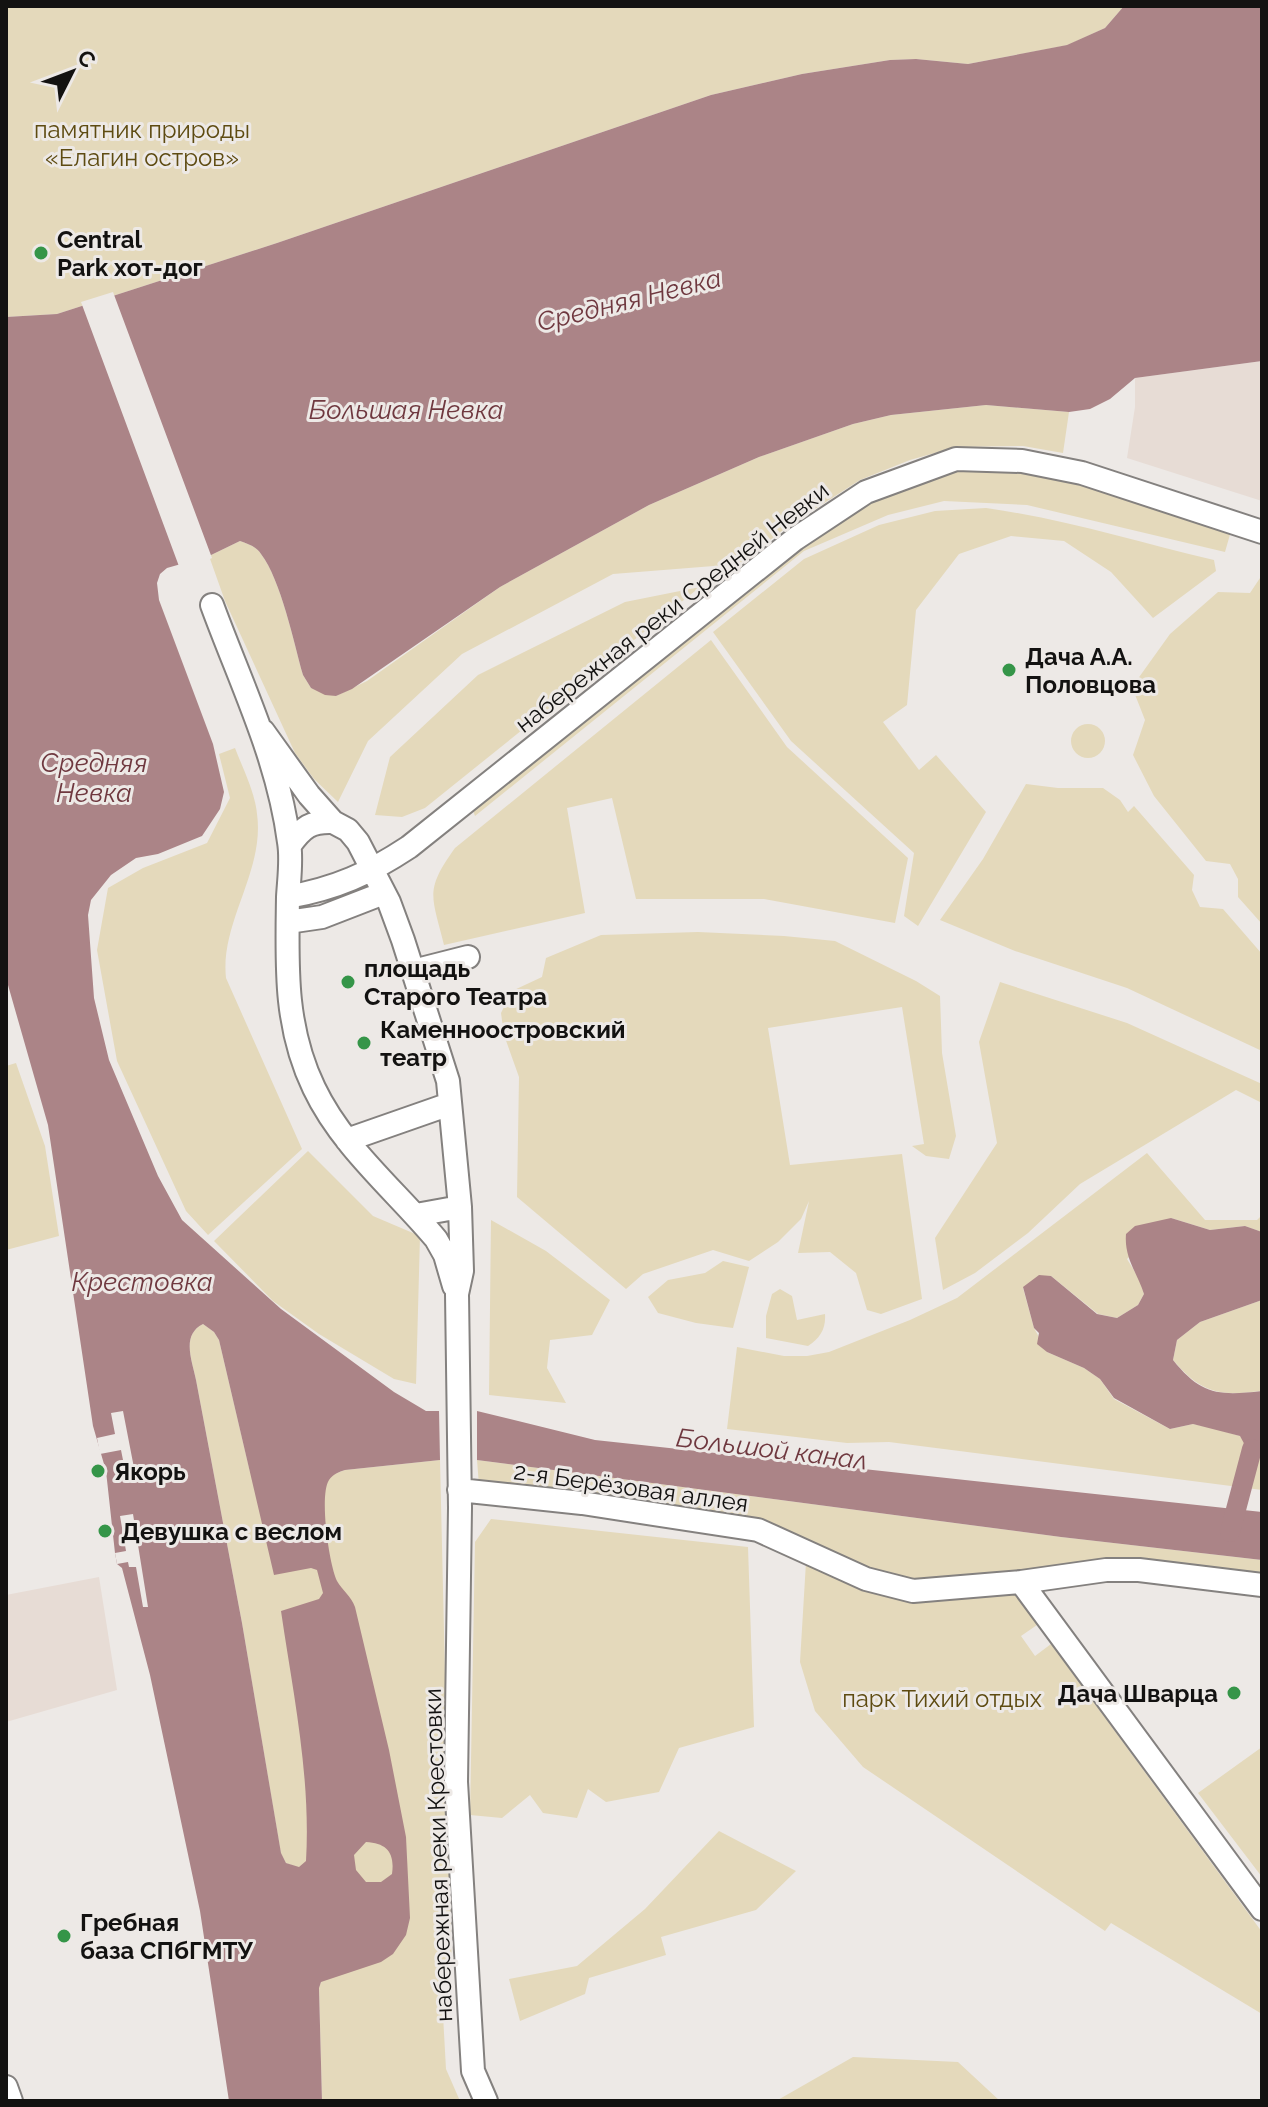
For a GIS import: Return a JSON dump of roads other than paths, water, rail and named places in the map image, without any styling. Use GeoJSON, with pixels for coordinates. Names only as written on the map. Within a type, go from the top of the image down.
{"type":"FeatureCollection","features":[{"type":"Feature","properties":{"kind":"street","name":"набережная реки Средней Невки"},"geometry":{"type":"LineString","coordinates":[[374,870],[409,847],[795,539],[866,492],[956,459],[1022,461],[1082,473],[1262,532]]}},
{"type":"Feature","properties":{"kind":"street"},"geometry":{"type":"LineString","coordinates":[[212,605],[263,731],[290,845],[286,978],[289,1009],[312,1084],[328,1115],[347,1140],[416,1215],[445,1255],[457,1294]]}},
{"type":"Feature","properties":{"kind":"street"},"geometry":{"type":"LineString","coordinates":[[263,731],[309,795],[333,822],[348,830],[358,842],[384,893],[413,971],[448,1081],[460,1207],[462,1271],[457,1294]]}},
{"type":"Feature","properties":{"kind":"street"},"geometry":{"type":"LineString","coordinates":[[290,845],[307,825],[319,821],[333,822]]}},
{"type":"Feature","properties":{"kind":"street"},"geometry":{"type":"LineString","coordinates":[[288,897],[348,882],[374,870]]}},
{"type":"Feature","properties":{"kind":"street"},"geometry":{"type":"LineString","coordinates":[[288,922],[322,917],[384,893]]}},
{"type":"Feature","properties":{"kind":"street"},"geometry":{"type":"LineString","coordinates":[[413,971],[468,957]]}},
{"type":"Feature","properties":{"kind":"street"},"geometry":{"type":"LineString","coordinates":[[347,1140],[450,1104]]}},
{"type":"Feature","properties":{"kind":"street"},"geometry":{"type":"LineString","coordinates":[[416,1215],[460,1207]]}},
{"type":"Feature","properties":{"kind":"street","name":"набережная реки Крестовки"},"geometry":{"type":"LineString","coordinates":[[457,1294],[459,1490],[456,1782],[473,2071],[486,2101]]}},
{"type":"Feature","properties":{"kind":"street","name":"2-я Берёзовая аллея"},"geometry":{"type":"LineString","coordinates":[[459,1490],[582,1503],[758,1530],[866,1579],[913,1591],[1117,1570],[1262,1585]]}},
{"type":"Feature","properties":{"kind":"street"},"geometry":{"type":"LineString","coordinates":[[1021,1582],[1262,1909]]}},
{"type":"Feature","properties":{"kind":"street"},"geometry":{"type":"LineString","coordinates":[[6,2087],[11,2101]]}},
{"type":"Feature","properties":{"kind":"water"},"geometry":{"type":"Polygon","coordinates":[[[1124,6],[1262,6],[1262,361],[1135,378],[1110,399],[1090,409],[1069,412],[986,405],[891,415],[853,424],[759,457],[649,505],[500,587],[352,689],[336,696],[325,695],[311,688],[303,675],[281,595],[257,549],[240,541],[209,556],[167,568],[160,574],[157,583],[159,600],[213,744],[224,792],[220,809],[202,836],[158,854],[136,858],[111,875],[91,900],[88,915],[94,998],[109,1060],[158,1176],[182,1220],[281,1309],[394,1392],[426,1411],[477,1411],[595,1440],[1262,1512],[1262,1560],[1061,1537],[477,1460],[440,1460],[345,1470],[332,1476],[325,1500],[328,1546],[337,1581],[355,1607],[389,1750],[406,1837],[410,1918],[406,1935],[393,1954],[381,1962],[321,1982],[322,2101],[229,2101],[200,1911],[150,1675],[122,1568],[117,1564],[106,1471],[93,1426],[48,1125],[6,978],[6,317],[57,314],[277,243],[711,95],[802,74],[890,60],[968,64],[1067,45],[1105,28],[1124,6]],[[203,1324],[192,1335],[191,1356],[242,1623],[281,1853],[286,1863],[299,1867],[306,1861],[306,1798],[300,1735],[281,1611],[319,1599],[323,1593],[317,1570],[311,1568],[274,1575],[219,1340],[203,1324]],[[366,1842],[354,1855],[356,1870],[366,1882],[381,1882],[392,1874],[391,1855],[379,1844],[366,1842]]]}},
{"type":"Feature","properties":{"kind":"water"},"geometry":{"type":"Polygon","coordinates":[[[1171,1218],[1210,1230],[1245,1226],[1262,1232],[1262,1300],[1200,1322],[1177,1340],[1173,1360],[1202,1387],[1222,1393],[1262,1391],[1262,1445],[1247,1449],[1240,1436],[1193,1424],[1170,1429],[1114,1398],[1100,1379],[1084,1368],[1047,1352],[1037,1344],[1039,1333],[1034,1328],[1023,1287],[1039,1275],[1051,1276],[1097,1314],[1117,1318],[1138,1305],[1144,1294],[1129,1258],[1126,1234],[1135,1226],[1171,1218]]]}},
{"type":"Feature","properties":{"kind":"waterway"},"geometry":{"type":"LineString","coordinates":[[1230,1532],[1252,1449]]}},
{"type":"Feature","properties":{"kind":"place","name":"Central Park хот-дог"},"geometry":{"type":"Point","coordinates":[41,253]}},
{"type":"Feature","properties":{"kind":"place","name":"Дача А.А. Половцова"},"geometry":{"type":"Point","coordinates":[1009,670]}},
{"type":"Feature","properties":{"kind":"place","name":"площадь Старого Театра"},"geometry":{"type":"Point","coordinates":[348,982]}},
{"type":"Feature","properties":{"kind":"place","name":"Каменноостровский театр"},"geometry":{"type":"Point","coordinates":[364,1043]}},
{"type":"Feature","properties":{"kind":"place","name":"Якорь"},"geometry":{"type":"Point","coordinates":[98,1471]}},
{"type":"Feature","properties":{"kind":"place","name":"Девушка с веслом"},"geometry":{"type":"Point","coordinates":[105,1531]}},
{"type":"Feature","properties":{"kind":"place","name":"Дача Шварца"},"geometry":{"type":"Point","coordinates":[1234,1693]}},
{"type":"Feature","properties":{"kind":"place","name":"Гребная база СПбГМТУ"},"geometry":{"type":"Point","coordinates":[64,1936]}},
{"type":"Feature","properties":{"kind":"park label","name":"памятник природы «Елагин остров»"},"geometry":{"type":"Point","coordinates":[142,143]}},
{"type":"Feature","properties":{"kind":"park label","name":"парк Тихий отдых"},"geometry":{"type":"Point","coordinates":[942,1698]}},
{"type":"Feature","properties":{"kind":"water label","name":"Средняя Невка"},"geometry":{"type":"Point","coordinates":[629,300]}},
{"type":"Feature","properties":{"kind":"water label","name":"Большая Невка"},"geometry":{"type":"Point","coordinates":[406,410]}},
{"type":"Feature","properties":{"kind":"water label","name":"Средняя Невка"},"geometry":{"type":"Point","coordinates":[94,778]}},
{"type":"Feature","properties":{"kind":"water label","name":"Крестовка"},"geometry":{"type":"Point","coordinates":[142,1282]}},
{"type":"Feature","properties":{"kind":"water label","name":"Большой канал"},"geometry":{"type":"Point","coordinates":[772,1449]}}]}
